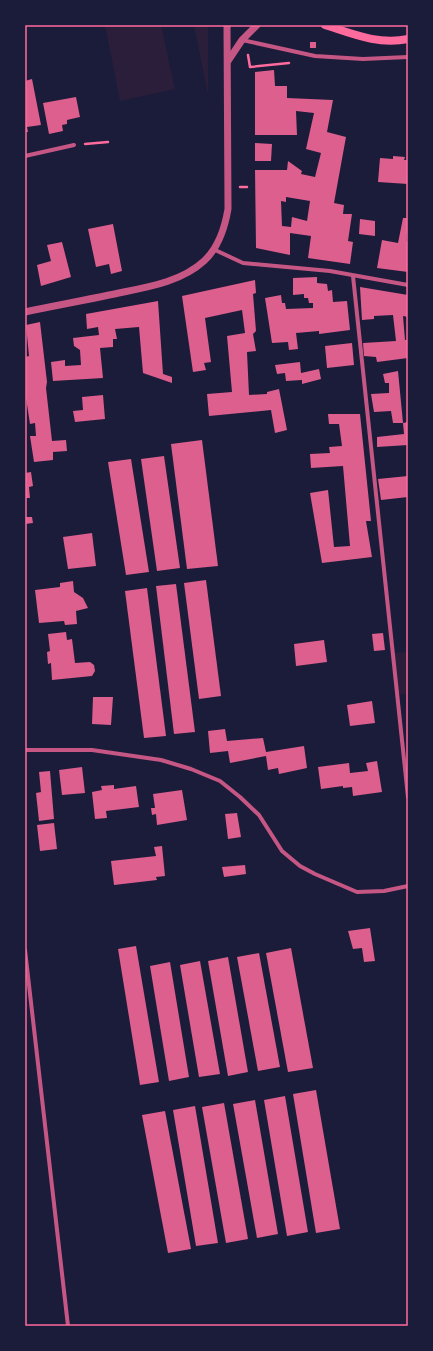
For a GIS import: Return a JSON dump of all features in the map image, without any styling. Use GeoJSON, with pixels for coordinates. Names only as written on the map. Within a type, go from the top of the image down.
{"type":"FeatureCollection","features":[{"type":"Feature","properties":{"kind":"main road"},"geometry":{"type":"LineString","coordinates":[[325,25],[336,27],[358,36],[381,41],[408,39]]}},
{"type":"Feature","properties":{"kind":"street"},"geometry":{"type":"LineString","coordinates":[[25,312],[168,281],[187,273],[204,261],[214,249],[224,227],[228,209],[227,25]]}},
{"type":"Feature","properties":{"kind":"street"},"geometry":{"type":"LineString","coordinates":[[228,60],[242,40],[256,25]]}},
{"type":"Feature","properties":{"kind":"street"},"geometry":{"type":"LineString","coordinates":[[242,40],[305,55],[363,59],[408,57]]}},
{"type":"Feature","properties":{"kind":"street"},"geometry":{"type":"LineString","coordinates":[[25,156],[74,145]]}},
{"type":"Feature","properties":{"kind":"street"},"geometry":{"type":"LineString","coordinates":[[214,249],[243,263],[353,276],[408,285]]}},
{"type":"Feature","properties":{"kind":"street"},"geometry":{"type":"LineString","coordinates":[[353,276],[408,797]]}},
{"type":"Feature","properties":{"kind":"street"},"geometry":{"type":"LineString","coordinates":[[25,750],[92,750],[161,760],[191,769],[220,781],[240,797],[259,815],[282,851],[300,866],[357,892],[384,892],[408,886]]}},
{"type":"Feature","properties":{"kind":"street"},"geometry":{"type":"LineString","coordinates":[[25,950],[68,1326]]}},
{"type":"Feature","properties":{"kind":"path"},"geometry":{"type":"LineString","coordinates":[[249,61],[250,67],[304,62],[305,55]]}},
{"type":"Feature","properties":{"kind":"path"},"geometry":{"type":"LineString","coordinates":[[74,145],[108,142]]}},
{"type":"Feature","properties":{"kind":"shaded area"},"geometry":{"type":"Polygon","coordinates":[[[105,25],[161,25],[175,89],[120,101],[105,25]]]}},
{"type":"Feature","properties":{"kind":"shaded area"},"geometry":{"type":"Polygon","coordinates":[[[194,25],[208,25],[208,95],[194,25]]]}},
{"type":"Feature","properties":{"kind":"shaded area"},"geometry":{"type":"Polygon","coordinates":[[[408,652],[408,694],[397,695],[393,653],[408,652]]]}},
{"type":"Feature","properties":{"kind":"building"},"geometry":{"type":"Polygon","coordinates":[[[310,42],[316,42],[316,48],[310,48],[310,42]]]}},
{"type":"Feature","properties":{"kind":"building"},"geometry":{"type":"Polygon","coordinates":[[[274,70],[275,86],[287,86],[287,98],[333,100],[327,132],[346,137],[334,203],[344,205],[343,214],[352,214],[348,241],[353,242],[350,264],[308,258],[311,236],[290,233],[290,255],[256,248],[255,170],[287,170],[288,161],[302,171],[301,174],[315,177],[321,153],[306,149],[314,113],[296,111],[297,135],[255,135],[255,72],[274,70]],[[286,197],[286,202],[281,201],[282,226],[291,227],[292,217],[307,221],[310,201],[286,197]]]}},
{"type":"Feature","properties":{"kind":"building"},"geometry":{"type":"Polygon","coordinates":[[[32,79],[41,125],[27,127],[28,132],[25,132],[25,81],[32,79]]]}},
{"type":"Feature","properties":{"kind":"building"},"geometry":{"type":"Polygon","coordinates":[[[76,97],[80,117],[67,120],[67,124],[62,125],[63,131],[49,134],[43,103],[76,97]]]}},
{"type":"Feature","properties":{"kind":"building"},"geometry":{"type":"Polygon","coordinates":[[[255,143],[272,144],[271,161],[255,161],[255,143]]]}},
{"type":"Feature","properties":{"kind":"building"},"geometry":{"type":"Polygon","coordinates":[[[393,156],[405,157],[404,160],[408,160],[408,184],[378,182],[380,158],[393,159],[393,156]]]}},
{"type":"Feature","properties":{"kind":"building"},"geometry":{"type":"Polygon","coordinates":[[[403,218],[408,218],[406,241],[408,242],[408,272],[377,268],[382,240],[398,243],[403,218]]]}},
{"type":"Feature","properties":{"kind":"building"},"geometry":{"type":"Polygon","coordinates":[[[360,219],[375,221],[375,236],[359,234],[360,219]]]}},
{"type":"Feature","properties":{"kind":"building"},"geometry":{"type":"Polygon","coordinates":[[[113,224],[122,271],[111,274],[109,264],[96,267],[88,229],[113,224]]]}},
{"type":"Feature","properties":{"kind":"building"},"geometry":{"type":"Polygon","coordinates":[[[62,242],[71,277],[41,286],[37,265],[51,261],[47,245],[62,242]]]}},
{"type":"Feature","properties":{"kind":"building"},"geometry":{"type":"Polygon","coordinates":[[[317,277],[317,283],[327,284],[328,291],[332,290],[333,302],[347,301],[350,330],[319,334],[319,331],[296,333],[298,349],[289,350],[288,342],[272,343],[265,298],[281,295],[282,303],[285,303],[286,309],[313,308],[313,303],[309,303],[308,298],[304,298],[304,294],[293,295],[293,278],[317,277]]]}},
{"type":"Feature","properties":{"kind":"building"},"geometry":{"type":"Polygon","coordinates":[[[255,280],[256,293],[253,294],[256,331],[253,334],[256,351],[247,352],[249,395],[267,394],[267,392],[279,389],[287,430],[275,433],[271,410],[209,416],[207,394],[232,392],[227,336],[245,333],[242,310],[205,318],[211,362],[204,363],[206,370],[193,372],[182,296],[255,280]]]}},
{"type":"Feature","properties":{"kind":"building"},"geometry":{"type":"Polygon","coordinates":[[[360,287],[408,295],[408,317],[403,316],[405,340],[408,340],[408,358],[377,362],[376,357],[364,356],[363,343],[396,341],[393,315],[374,316],[374,319],[362,320],[360,287]]]}},
{"type":"Feature","properties":{"kind":"building"},"geometry":{"type":"Polygon","coordinates":[[[158,301],[163,374],[172,377],[172,383],[143,373],[139,327],[115,329],[117,339],[113,339],[113,347],[100,348],[103,378],[53,381],[51,362],[65,360],[65,366],[81,365],[80,350],[74,346],[73,338],[99,335],[98,327],[87,329],[86,314],[158,301]]]}},
{"type":"Feature","properties":{"kind":"building"},"geometry":{"type":"Polygon","coordinates":[[[40,322],[52,441],[66,440],[67,451],[53,452],[53,460],[34,462],[30,436],[36,436],[35,423],[30,424],[25,391],[25,357],[29,356],[26,325],[40,322]]]}},
{"type":"Feature","properties":{"kind":"building"},"geometry":{"type":"Polygon","coordinates":[[[352,343],[354,365],[327,368],[325,346],[352,343]]]}},
{"type":"Feature","properties":{"kind":"building"},"geometry":{"type":"Polygon","coordinates":[[[300,362],[301,373],[319,369],[321,379],[302,384],[302,380],[286,381],[285,373],[277,374],[275,365],[300,362]]]}},
{"type":"Feature","properties":{"kind":"building"},"geometry":{"type":"Polygon","coordinates":[[[398,371],[403,423],[393,423],[391,411],[374,412],[371,394],[389,393],[389,383],[385,383],[383,374],[398,371]]]}},
{"type":"Feature","properties":{"kind":"building"},"geometry":{"type":"Polygon","coordinates":[[[103,395],[105,419],[75,422],[73,411],[83,410],[82,397],[103,395]]]}},
{"type":"Feature","properties":{"kind":"building"},"geometry":{"type":"Polygon","coordinates":[[[328,414],[360,414],[371,521],[366,521],[372,557],[322,563],[310,493],[328,490],[334,547],[350,546],[343,466],[311,468],[310,454],[330,453],[329,447],[342,446],[339,424],[329,424],[328,414]]]}},
{"type":"Feature","properties":{"kind":"building"},"geometry":{"type":"Polygon","coordinates":[[[408,422],[408,445],[377,447],[377,437],[404,434],[403,423],[408,422]]]}},
{"type":"Feature","properties":{"kind":"building"},"geometry":{"type":"Polygon","coordinates":[[[202,440],[218,566],[187,569],[171,444],[202,440]]]}},
{"type":"Feature","properties":{"kind":"building"},"geometry":{"type":"Polygon","coordinates":[[[164,456],[180,568],[157,571],[141,459],[164,456]]]}},
{"type":"Feature","properties":{"kind":"building"},"geometry":{"type":"Polygon","coordinates":[[[131,459],[149,572],[126,575],[108,462],[131,459]]]}},
{"type":"Feature","properties":{"kind":"building"},"geometry":{"type":"Polygon","coordinates":[[[31,472],[33,486],[29,487],[30,498],[25,498],[25,473],[31,472]]]}},
{"type":"Feature","properties":{"kind":"building"},"geometry":{"type":"Polygon","coordinates":[[[408,476],[408,497],[381,500],[378,479],[408,476]]]}},
{"type":"Feature","properties":{"kind":"building"},"geometry":{"type":"Polygon","coordinates":[[[25,517],[32,517],[33,523],[25,524],[25,517]]]}},
{"type":"Feature","properties":{"kind":"building"},"geometry":{"type":"Polygon","coordinates":[[[92,533],[96,566],[68,569],[63,537],[92,533]]]}},
{"type":"Feature","properties":{"kind":"building"},"geometry":{"type":"Polygon","coordinates":[[[206,580],[221,696],[199,699],[184,583],[206,580]]]}},
{"type":"Feature","properties":{"kind":"building"},"geometry":{"type":"Polygon","coordinates":[[[73,581],[74,592],[83,598],[88,608],[76,611],[77,624],[65,625],[64,621],[39,623],[35,590],[60,587],[60,583],[73,581]]]}},
{"type":"Feature","properties":{"kind":"building"},"geometry":{"type":"Polygon","coordinates":[[[176,584],[195,732],[174,734],[156,586],[176,584]]]}},
{"type":"Feature","properties":{"kind":"building"},"geometry":{"type":"Polygon","coordinates":[[[147,588],[166,736],[144,738],[125,591],[147,588]]]}},
{"type":"Feature","properties":{"kind":"building"},"geometry":{"type":"Polygon","coordinates":[[[66,632],[67,640],[72,639],[75,663],[90,662],[94,665],[95,671],[92,676],[52,680],[51,663],[48,664],[47,652],[50,651],[48,634],[66,632]]]}},
{"type":"Feature","properties":{"kind":"building"},"geometry":{"type":"Polygon","coordinates":[[[383,633],[385,650],[374,651],[372,634],[383,633]]]}},
{"type":"Feature","properties":{"kind":"building"},"geometry":{"type":"Polygon","coordinates":[[[324,640],[327,662],[296,666],[294,644],[324,640]]]}},
{"type":"Feature","properties":{"kind":"building"},"geometry":{"type":"Polygon","coordinates":[[[93,697],[113,697],[111,725],[92,724],[93,697]]]}},
{"type":"Feature","properties":{"kind":"building"},"geometry":{"type":"Polygon","coordinates":[[[372,701],[375,723],[350,726],[347,705],[372,701]]]}},
{"type":"Feature","properties":{"kind":"building"},"geometry":{"type":"Polygon","coordinates":[[[225,729],[227,741],[263,738],[266,752],[304,746],[307,768],[279,774],[278,768],[268,770],[266,756],[230,763],[228,751],[210,753],[208,731],[225,729]]]}},
{"type":"Feature","properties":{"kind":"building"},"geometry":{"type":"Polygon","coordinates":[[[377,761],[382,792],[353,796],[352,787],[343,788],[343,786],[321,789],[318,767],[349,763],[350,773],[368,771],[366,763],[377,761]]]}},
{"type":"Feature","properties":{"kind":"building"},"geometry":{"type":"Polygon","coordinates":[[[82,767],[85,793],[62,795],[59,770],[82,767]]]}},
{"type":"Feature","properties":{"kind":"building"},"geometry":{"type":"Polygon","coordinates":[[[50,771],[54,819],[39,821],[36,793],[41,792],[39,772],[50,771]]]}},
{"type":"Feature","properties":{"kind":"building"},"geometry":{"type":"Polygon","coordinates":[[[114,785],[114,789],[136,786],[139,807],[106,811],[107,818],[95,819],[92,792],[102,790],[101,786],[114,785]]]}},
{"type":"Feature","properties":{"kind":"building"},"geometry":{"type":"Polygon","coordinates":[[[182,790],[187,820],[157,825],[156,814],[152,815],[151,808],[155,808],[153,794],[182,790]]]}},
{"type":"Feature","properties":{"kind":"building"},"geometry":{"type":"Polygon","coordinates":[[[237,813],[241,837],[228,839],[225,814],[237,813]]]}},
{"type":"Feature","properties":{"kind":"building"},"geometry":{"type":"Polygon","coordinates":[[[54,823],[57,849],[40,851],[37,825],[54,823]]]}},
{"type":"Feature","properties":{"kind":"building"},"geometry":{"type":"Polygon","coordinates":[[[162,846],[165,876],[156,877],[157,880],[114,885],[111,861],[156,856],[154,847],[162,846]]]}},
{"type":"Feature","properties":{"kind":"building"},"geometry":{"type":"Polygon","coordinates":[[[245,865],[246,874],[224,877],[222,867],[245,865]]]}},
{"type":"Feature","properties":{"kind":"building"},"geometry":{"type":"Polygon","coordinates":[[[370,928],[375,961],[364,962],[362,948],[353,949],[348,931],[370,928]]]}},
{"type":"Feature","properties":{"kind":"building"},"geometry":{"type":"Polygon","coordinates":[[[136,946],[159,1082],[140,1085],[118,949],[136,946]]]}},
{"type":"Feature","properties":{"kind":"building"},"geometry":{"type":"Polygon","coordinates":[[[291,948],[313,1068],[288,1072],[266,953],[291,948]]]}},
{"type":"Feature","properties":{"kind":"building"},"geometry":{"type":"Polygon","coordinates":[[[259,953],[280,1067],[258,1071],[237,957],[259,953]]]}},
{"type":"Feature","properties":{"kind":"building"},"geometry":{"type":"Polygon","coordinates":[[[228,957],[248,1072],[228,1076],[208,961],[228,957]]]}},
{"type":"Feature","properties":{"kind":"building"},"geometry":{"type":"Polygon","coordinates":[[[200,961],[220,1074],[199,1077],[180,965],[200,961]]]}},
{"type":"Feature","properties":{"kind":"building"},"geometry":{"type":"Polygon","coordinates":[[[170,962],[189,1077],[169,1081],[150,966],[170,962]]]}},
{"type":"Feature","properties":{"kind":"building"},"geometry":{"type":"Polygon","coordinates":[[[316,1090],[340,1229],[316,1233],[293,1094],[316,1090]]]}},
{"type":"Feature","properties":{"kind":"building"},"geometry":{"type":"Polygon","coordinates":[[[285,1096],[308,1232],[287,1236],[264,1100],[285,1096]]]}},
{"type":"Feature","properties":{"kind":"building"},"geometry":{"type":"Polygon","coordinates":[[[255,1100],[278,1234],[257,1238],[233,1104],[255,1100]]]}},
{"type":"Feature","properties":{"kind":"building"},"geometry":{"type":"Polygon","coordinates":[[[224,1103],[248,1239],[226,1243],[202,1107],[224,1103]]]}},
{"type":"Feature","properties":{"kind":"building"},"geometry":{"type":"Polygon","coordinates":[[[195,1106],[218,1243],[196,1246],[173,1110],[195,1106]]]}},
{"type":"Feature","properties":{"kind":"building"},"geometry":{"type":"Polygon","coordinates":[[[165,1111],[191,1249],[168,1253],[142,1115],[165,1111]]]}}]}
